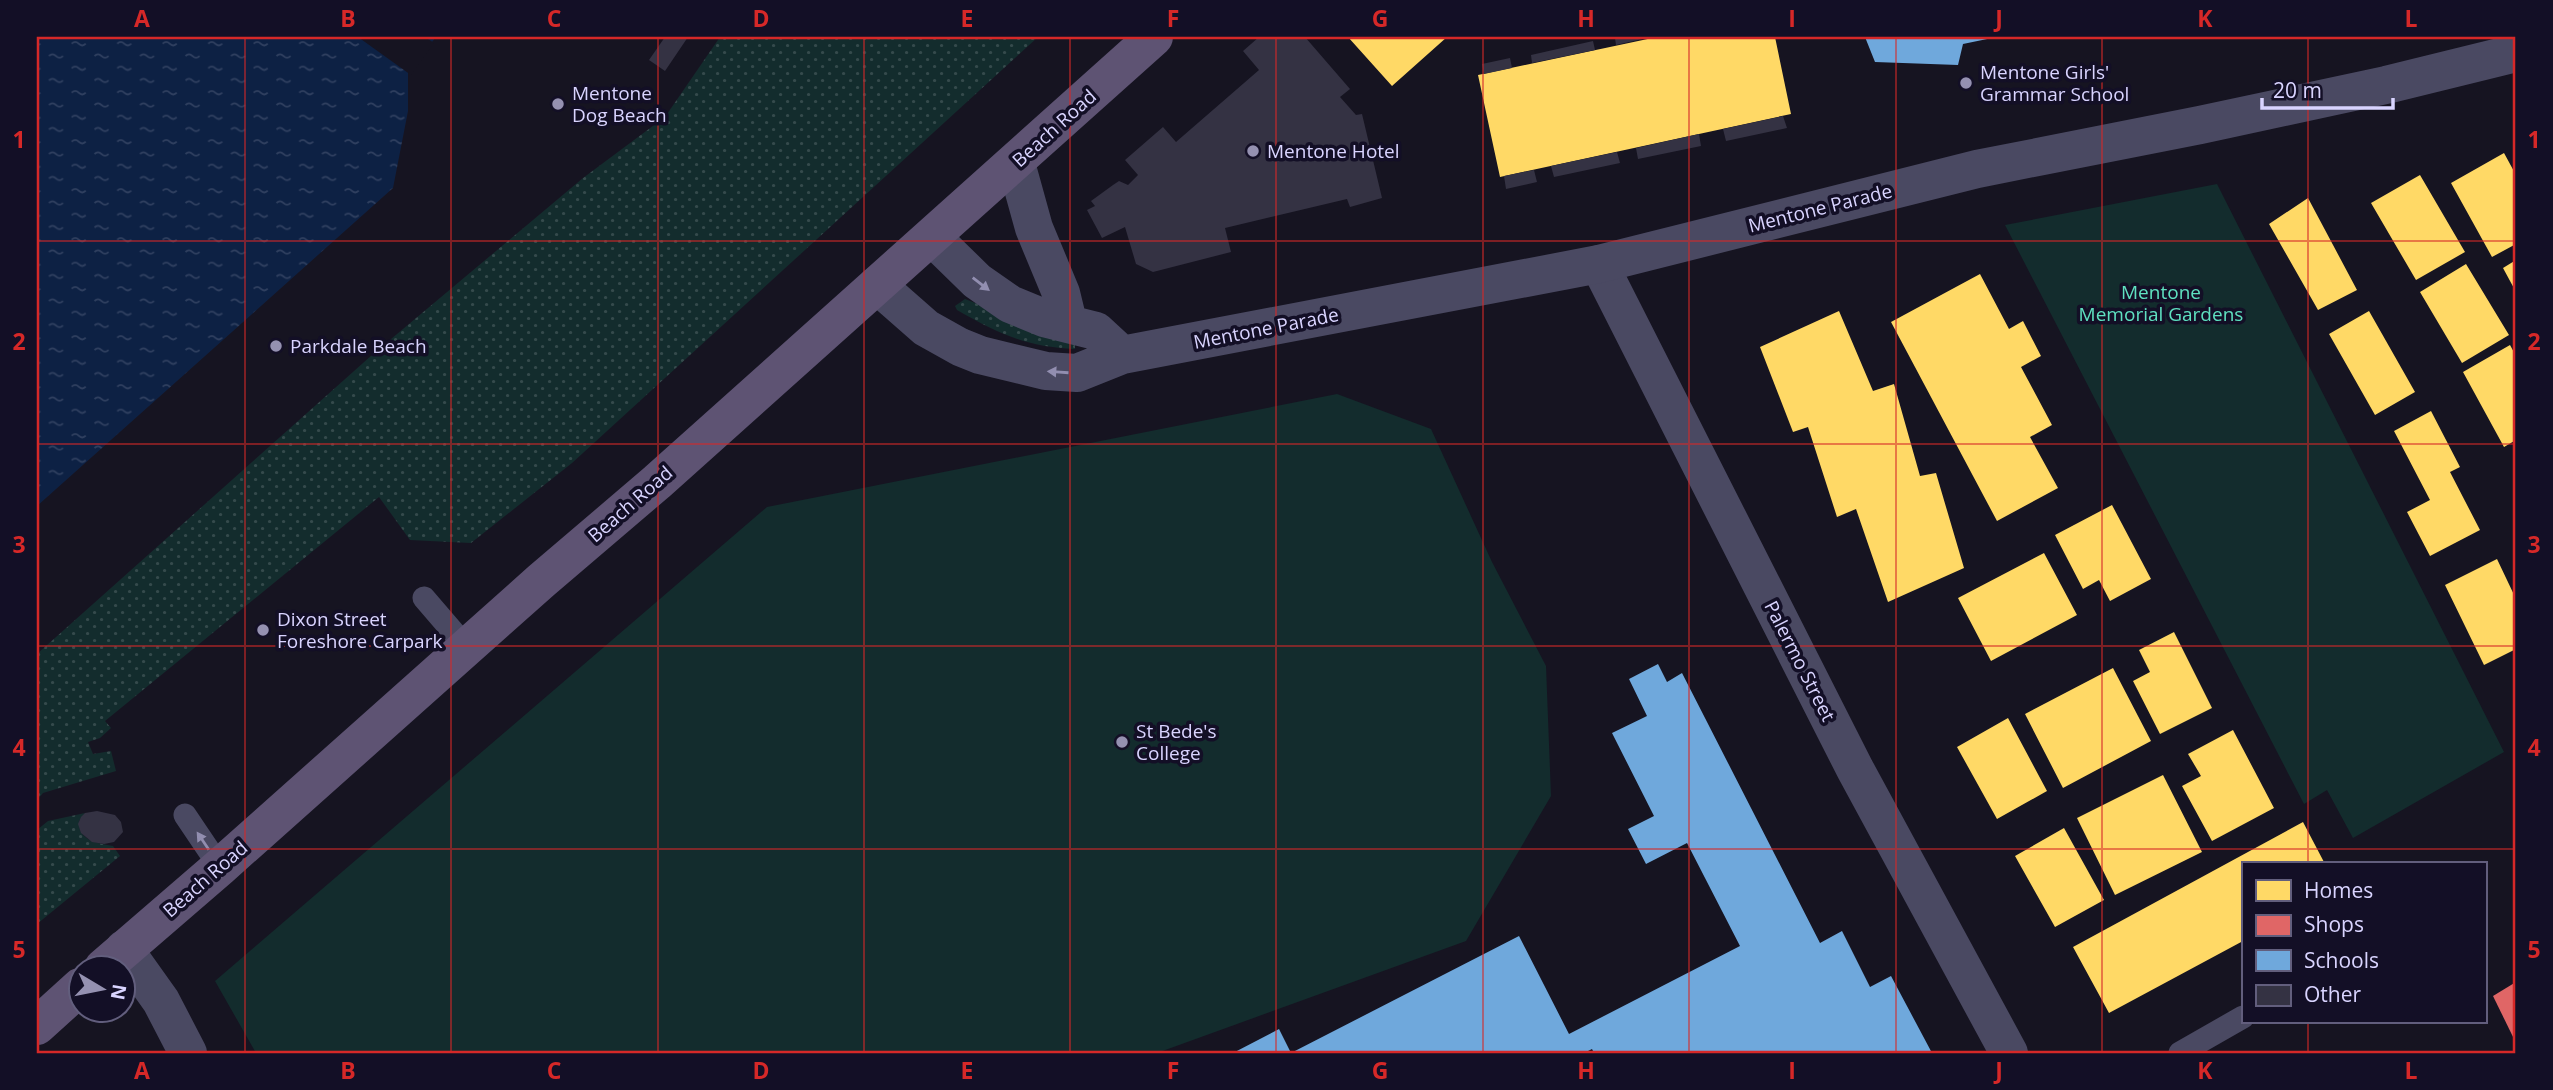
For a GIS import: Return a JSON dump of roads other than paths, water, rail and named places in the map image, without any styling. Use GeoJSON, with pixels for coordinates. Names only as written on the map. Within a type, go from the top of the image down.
{"type":"FeatureCollection","features":[{"type":"Feature","properties":{"kind":"main road","name":"Beach Road"},"geometry":{"type":"LineString","coordinates":[[118,954],[220,867],[1016,163],[1154,37]]}},
{"type":"Feature","properties":{"kind":"main road"},"geometry":{"type":"LineString","coordinates":[[37,1026],[66,1000]]}},
{"type":"Feature","properties":{"kind":"street","name":"Mentone Parade"},"geometry":{"type":"LineString","coordinates":[[877,285],[926,328],[960,347],[980,355],[1046,371],[1077,373],[1122,355],[1599,264],[1977,169],[2386,85],[2516,53]]}},
{"type":"Feature","properties":{"kind":"street"},"geometry":{"type":"LineString","coordinates":[[1016,163],[1034,228],[1061,293],[1068,322]]}},
{"type":"Feature","properties":{"kind":"street"},"geometry":{"type":"LineString","coordinates":[[932,237],[977,281],[996,295],[1029,313],[1097,331],[1122,355]]}},
{"type":"Feature","properties":{"kind":"street","name":"Palermo Street"},"geometry":{"type":"LineString","coordinates":[[1599,264],[1855,769],[2009,1053]]}},
{"type":"Feature","properties":{"kind":"street"},"geometry":{"type":"LineString","coordinates":[[136,979],[160,1001],[188,1053]]}},
{"type":"Feature","properties":{"kind":"lane"},"geometry":{"type":"LineString","coordinates":[[424,598],[467,648]]}},
{"type":"Feature","properties":{"kind":"lane"},"geometry":{"type":"LineString","coordinates":[[185,815],[220,867]]}},
{"type":"Feature","properties":{"kind":"lane"},"geometry":{"type":"LineString","coordinates":[[2180,1053],[2242,1018]]}},
{"type":"Feature","properties":{"kind":"water"},"geometry":{"type":"Polygon","coordinates":[[[37,37],[436,37],[408,72],[408,111],[393,188],[37,506],[37,37]]]}},
{"type":"Feature","properties":{"kind":"place","name":"Mentone Girls' Grammar School"},"geometry":{"type":"Point","coordinates":[1966,83]}},
{"type":"Feature","properties":{"kind":"place","name":"Mentone Dog Beach"},"geometry":{"type":"Point","coordinates":[558,104]}},
{"type":"Feature","properties":{"kind":"place","name":"Mentone Hotel"},"geometry":{"type":"Point","coordinates":[1253,151]}},
{"type":"Feature","properties":{"kind":"place","name":"Parkdale Beach"},"geometry":{"type":"Point","coordinates":[276,346]}},
{"type":"Feature","properties":{"kind":"place","name":"Dixon Street Foreshore Carpark"},"geometry":{"type":"Point","coordinates":[263,630]}},
{"type":"Feature","properties":{"kind":"place","name":"St Bede's College"},"geometry":{"type":"Point","coordinates":[1122,742]}},
{"type":"Feature","properties":{"kind":"park label","name":"Mentone Memorial Gardens"},"geometry":{"type":"Point","coordinates":[2161,303]}}]}
